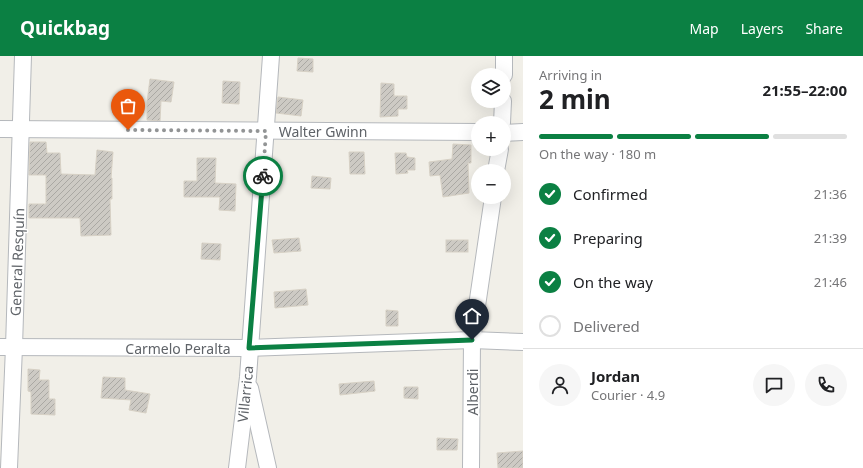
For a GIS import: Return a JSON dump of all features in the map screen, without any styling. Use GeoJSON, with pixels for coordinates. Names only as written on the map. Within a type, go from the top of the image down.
{"type":"FeatureCollection","features":[{"type":"Feature","properties":{"kind":"street","name":"General Resquín"},"geometry":{"type":"LineString","coordinates":[[8,468],[7,347],[21,129],[23,56]]}},
{"type":"Feature","properties":{"kind":"street","name":"Villarrica"},"geometry":{"type":"LineString","coordinates":[[237,468],[248,377],[271,56]]}},
{"type":"Feature","properties":{"kind":"street"},"geometry":{"type":"LineString","coordinates":[[504,56],[504,68]]}},
{"type":"Feature","properties":{"kind":"street","name":"Walter Gwinn"},"geometry":{"type":"LineString","coordinates":[[0,129],[471,132]]}},
{"type":"Feature","properties":{"kind":"street"},"geometry":{"type":"LineString","coordinates":[[511,133],[523,132]]}},
{"type":"Feature","properties":{"kind":"street","name":"Alberdi"},"geometry":{"type":"LineString","coordinates":[[471,468],[472,340],[491,204]]}},
{"type":"Feature","properties":{"kind":"street","name":"Carmelo Peralta"},"geometry":{"type":"LineString","coordinates":[[7,347],[249,348],[472,340],[523,342]]}},
{"type":"Feature","properties":{"kind":"street"},"geometry":{"type":"LineString","coordinates":[[248,377],[268,468]]}},
{"type":"Feature","properties":{"kind":"building"},"geometry":{"type":"Polygon","coordinates":[[[298,58],[313,59],[313,72],[297,71],[298,58]]]}},
{"type":"Feature","properties":{"kind":"building"},"geometry":{"type":"Polygon","coordinates":[[[150,79],[174,82],[171,102],[161,101],[160,121],[147,120],[147,102],[150,79]]]}},
{"type":"Feature","properties":{"kind":"building"},"geometry":{"type":"Polygon","coordinates":[[[223,81],[240,82],[239,104],[222,103],[223,81]]]}},
{"type":"Feature","properties":{"kind":"building"},"geometry":{"type":"Polygon","coordinates":[[[381,83],[394,84],[394,96],[407,96],[407,109],[398,109],[398,116],[380,117],[381,83]]]}},
{"type":"Feature","properties":{"kind":"building"},"geometry":{"type":"Polygon","coordinates":[[[278,97],[303,100],[301,116],[276,113],[278,97]]]}},
{"type":"Feature","properties":{"kind":"building"},"geometry":{"type":"Polygon","coordinates":[[[30,142],[46,142],[47,153],[60,153],[61,174],[95,175],[97,150],[113,152],[111,178],[112,199],[110,199],[111,235],[81,236],[80,218],[29,218],[29,204],[46,204],[46,175],[29,175],[30,142]]]}},
{"type":"Feature","properties":{"kind":"building"},"geometry":{"type":"Polygon","coordinates":[[[453,144],[471,145],[471,163],[468,163],[469,193],[443,197],[440,175],[430,176],[429,162],[452,159],[453,144]]]}},
{"type":"Feature","properties":{"kind":"building"},"geometry":{"type":"Polygon","coordinates":[[[349,152],[364,152],[365,174],[350,174],[349,152]]]}},
{"type":"Feature","properties":{"kind":"building"},"geometry":{"type":"Polygon","coordinates":[[[395,153],[406,153],[407,157],[415,158],[415,170],[407,170],[408,173],[396,174],[395,153]]]}},
{"type":"Feature","properties":{"kind":"building"},"geometry":{"type":"Polygon","coordinates":[[[197,158],[216,158],[215,183],[236,184],[235,211],[219,210],[220,197],[184,197],[184,181],[197,181],[197,158]]]}},
{"type":"Feature","properties":{"kind":"building"},"geometry":{"type":"Polygon","coordinates":[[[312,176],[331,178],[330,189],[311,188],[312,176]]]}},
{"type":"Feature","properties":{"kind":"building"},"geometry":{"type":"Polygon","coordinates":[[[299,238],[301,251],[274,253],[272,240],[299,238]]]}},
{"type":"Feature","properties":{"kind":"building"},"geometry":{"type":"Polygon","coordinates":[[[446,240],[468,240],[468,252],[446,252],[446,240]]]}},
{"type":"Feature","properties":{"kind":"building"},"geometry":{"type":"Polygon","coordinates":[[[202,243],[221,244],[220,260],[201,259],[202,243]]]}},
{"type":"Feature","properties":{"kind":"building"},"geometry":{"type":"Polygon","coordinates":[[[306,289],[308,305],[275,308],[274,292],[306,289]]]}},
{"type":"Feature","properties":{"kind":"building"},"geometry":{"type":"Polygon","coordinates":[[[386,310],[398,311],[398,326],[386,326],[386,310]]]}},
{"type":"Feature","properties":{"kind":"building"},"geometry":{"type":"Polygon","coordinates":[[[28,369],[40,370],[39,380],[49,380],[49,399],[55,399],[55,415],[31,414],[31,392],[28,391],[28,369]]]}},
{"type":"Feature","properties":{"kind":"building"},"geometry":{"type":"Polygon","coordinates":[[[103,377],[125,378],[125,390],[150,394],[146,413],[129,410],[131,400],[101,398],[103,377]]]}},
{"type":"Feature","properties":{"kind":"building"},"geometry":{"type":"Polygon","coordinates":[[[374,381],[375,391],[340,395],[339,384],[374,381]]]}},
{"type":"Feature","properties":{"kind":"building"},"geometry":{"type":"Polygon","coordinates":[[[404,387],[418,387],[418,399],[404,398],[404,387]]]}},
{"type":"Feature","properties":{"kind":"building"},"geometry":{"type":"Polygon","coordinates":[[[437,438],[458,439],[457,450],[437,450],[437,438]]]}},
{"type":"Feature","properties":{"kind":"building"},"geometry":{"type":"Polygon","coordinates":[[[523,451],[523,468],[498,468],[497,453],[523,451]]]}},
{"type":"Feature","properties":{"kind":"way so far"},"geometry":{"type":"LineString","coordinates":[[128,130],[266,131],[263,176]]}},
{"type":"Feature","properties":{"kind":"route"},"geometry":{"type":"LineString","coordinates":[[263,176],[249,348],[472,340]]}}]}
